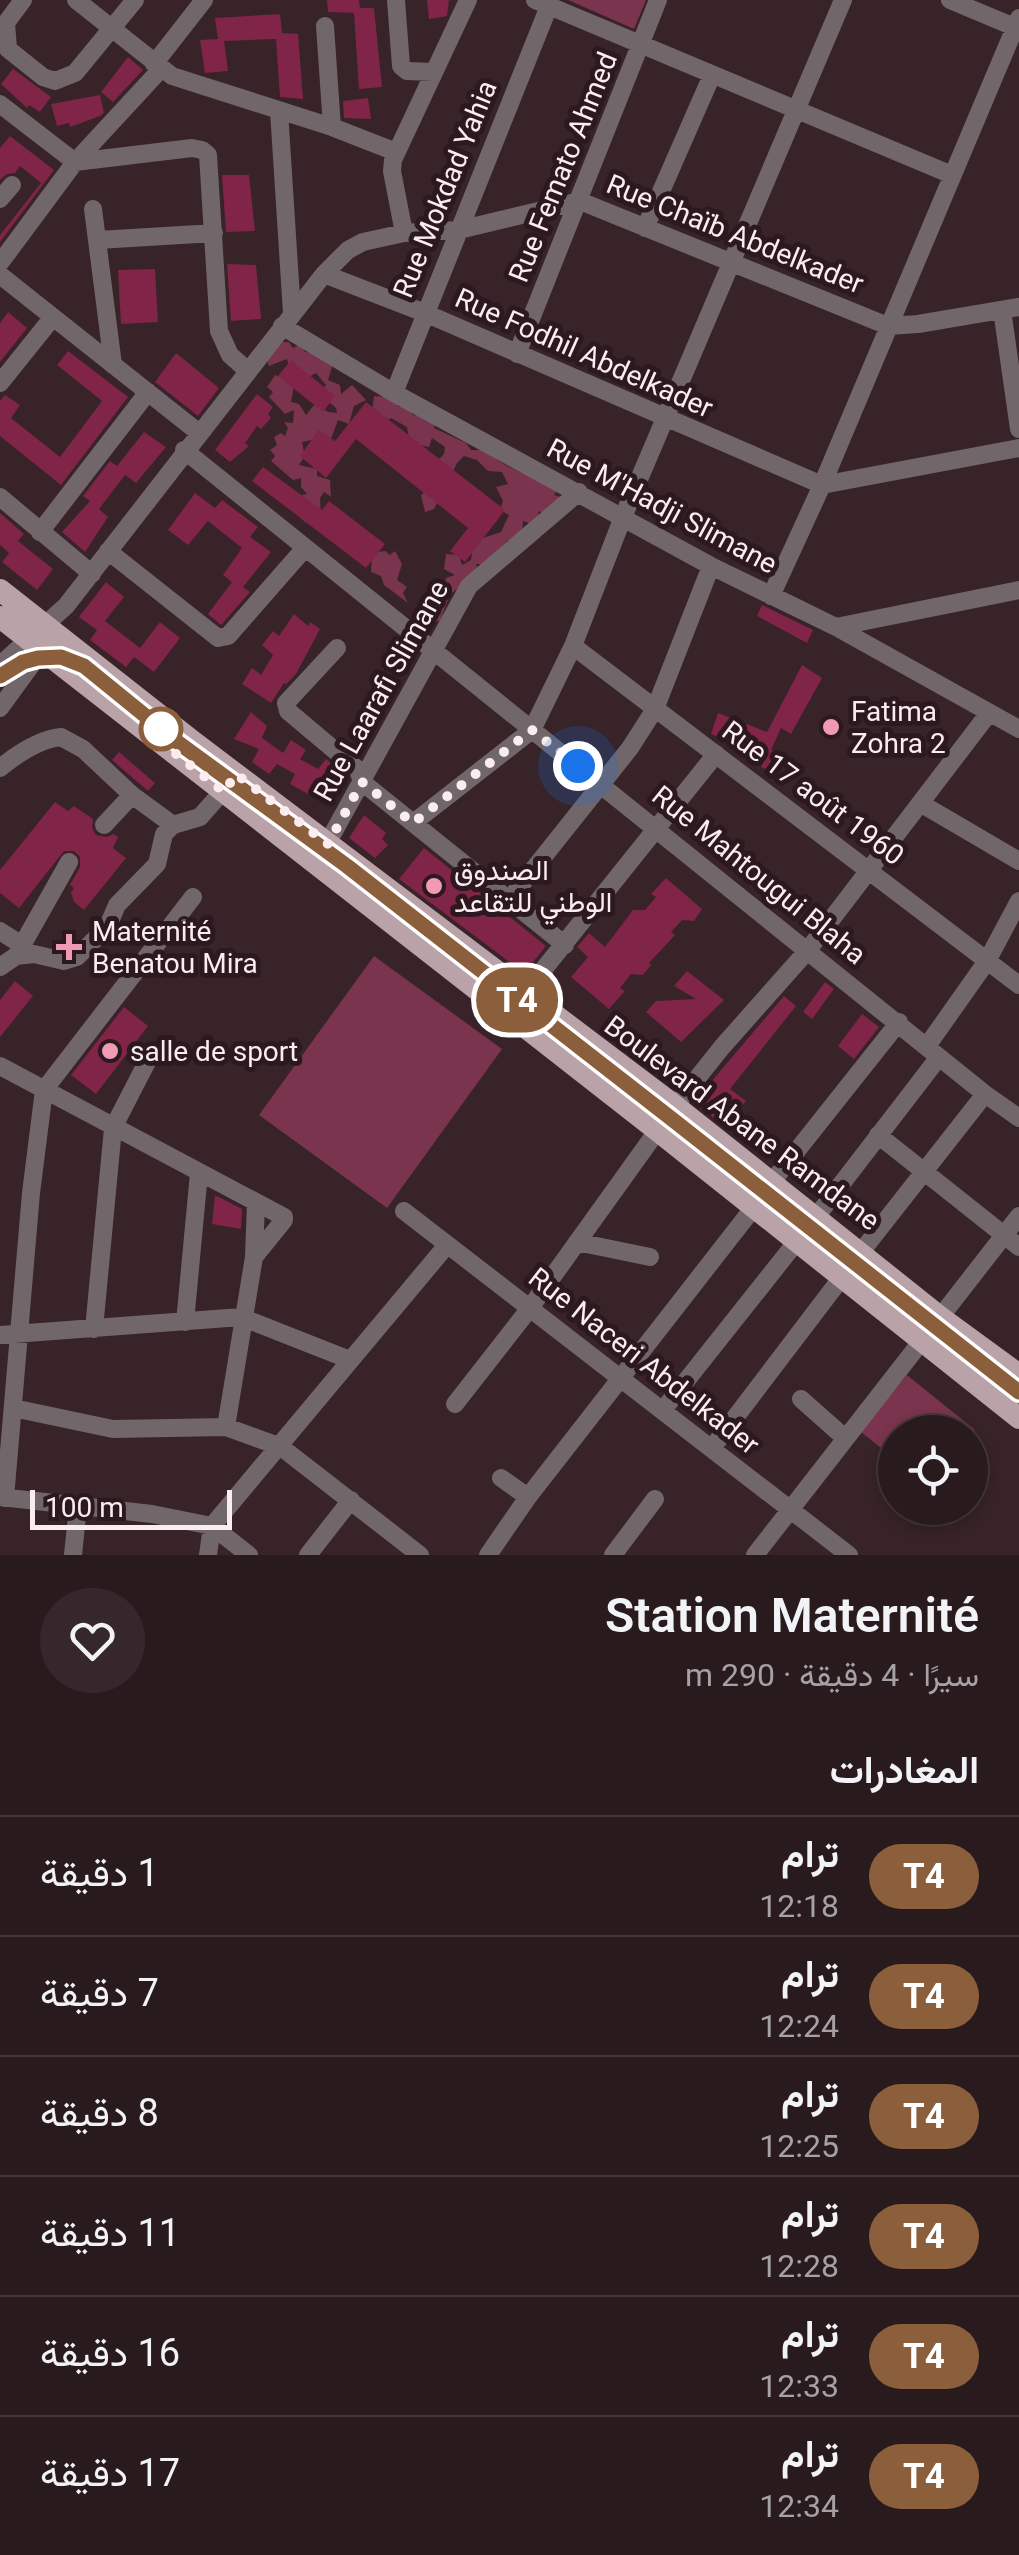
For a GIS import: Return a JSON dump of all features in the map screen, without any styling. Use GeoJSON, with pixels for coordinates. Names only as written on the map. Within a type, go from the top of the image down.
{"type":"FeatureCollection","features":[{"type":"Feature","properties":{"kind":"main road","name":"Boulevard Abane Ramdane"},"geometry":{"type":"LineString","coordinates":[[0,590],[42,637],[230,783],[509,1018],[657,1130],[1019,1418]]}},
{"type":"Feature","properties":{"kind":"main road","name":"Boulevard Abane Ramdane"},"geometry":{"type":"LineString","coordinates":[[0,617],[42,637]]}},
{"type":"Feature","properties":{"kind":"main road","name":"Boulevard Abane Ramdane"},"geometry":{"type":"LineString","coordinates":[[230,783],[328,844],[523,995],[675,1106],[940,1317],[1019,1374]]}},
{"type":"Feature","properties":{"kind":"street"},"geometry":{"type":"LineString","coordinates":[[23,0],[6,23],[8,49],[55,82],[75,73],[135,0]]}},
{"type":"Feature","properties":{"kind":"street"},"geometry":{"type":"LineString","coordinates":[[76,0],[180,79],[396,152]]}},
{"type":"Feature","properties":{"kind":"street"},"geometry":{"type":"LineString","coordinates":[[0,263],[75,162],[158,66],[204,0]]}},
{"type":"Feature","properties":{"kind":"street"},"geometry":{"type":"LineString","coordinates":[[396,0],[402,66],[434,72]]}},
{"type":"Feature","properties":{"kind":"street"},"geometry":{"type":"LineString","coordinates":[[404,233],[392,171],[396,152],[468,0]]}},
{"type":"Feature","properties":{"kind":"street","name":"Rue Femato Ahmed"},"geometry":{"type":"LineString","coordinates":[[518,354],[658,0]]}},
{"type":"Feature","properties":{"kind":"street"},"geometry":{"type":"LineString","coordinates":[[413,823],[532,730],[573,646],[795,107],[843,0]]}},
{"type":"Feature","properties":{"kind":"street"},"geometry":{"type":"LineString","coordinates":[[772,596],[1018,25],[950,0]]}},
{"type":"Feature","properties":{"kind":"street"},"geometry":{"type":"LineString","coordinates":[[542,3],[952,175]]}},
{"type":"Feature","properties":{"kind":"street","name":"Rue Mokdad Yahia"},"geometry":{"type":"LineString","coordinates":[[394,393],[542,3]]}},
{"type":"Feature","properties":{"kind":"street"},"geometry":{"type":"LineString","coordinates":[[325,26],[332,128]]}},
{"type":"Feature","properties":{"kind":"street"},"geometry":{"type":"LineString","coordinates":[[645,228],[712,75]]}},
{"type":"Feature","properties":{"kind":"street"},"geometry":{"type":"LineString","coordinates":[[0,104],[75,162],[202,150],[208,155],[219,331],[230,354],[247,370]]}},
{"type":"Feature","properties":{"kind":"street"},"geometry":{"type":"LineString","coordinates":[[279,111],[287,320]]}},
{"type":"Feature","properties":{"kind":"street","name":"Rue Chaïb Abdelkader"},"geometry":{"type":"LineString","coordinates":[[42,637],[324,274],[348,250],[363,242],[404,233],[458,230],[580,201],[888,326],[1010,309]]}},
{"type":"Feature","properties":{"kind":"street"},"geometry":{"type":"LineString","coordinates":[[94,209],[113,365]]}},
{"type":"Feature","properties":{"kind":"street"},"geometry":{"type":"LineString","coordinates":[[98,240],[214,232]]}},
{"type":"Feature","properties":{"kind":"street","name":"Rue Fodhil Abdelkader"},"geometry":{"type":"LineString","coordinates":[[324,274],[424,313],[822,485]]}},
{"type":"Feature","properties":{"kind":"street"},"geometry":{"type":"LineString","coordinates":[[0,275],[198,432]]}},
{"type":"Feature","properties":{"kind":"street"},"geometry":{"type":"LineString","coordinates":[[1010,309],[1019,429]]}},
{"type":"Feature","properties":{"kind":"street"},"geometry":{"type":"LineString","coordinates":[[0,383],[53,317]]}},
{"type":"Feature","properties":{"kind":"street","name":"Rue M'Hadji Slimane"},"geometry":{"type":"LineString","coordinates":[[287,320],[394,393],[1019,729]]}},
{"type":"Feature","properties":{"kind":"street"},"geometry":{"type":"LineString","coordinates":[[40,532],[148,392]]}},
{"type":"Feature","properties":{"kind":"street"},"geometry":{"type":"LineString","coordinates":[[822,485],[1019,448]]}},
{"type":"Feature","properties":{"kind":"street","name":"Rue Mahtougui Blaha"},"geometry":{"type":"LineString","coordinates":[[184,450],[985,1094],[1016,1110]]}},
{"type":"Feature","properties":{"kind":"street","name":"Rue Laarafi Slimane"},"geometry":{"type":"LineString","coordinates":[[328,844],[458,603],[478,576],[579,492]]}},
{"type":"Feature","properties":{"kind":"street"},"geometry":{"type":"LineString","coordinates":[[0,497],[92,574]]}},
{"type":"Feature","properties":{"kind":"street"},"geometry":{"type":"LineString","coordinates":[[108,551],[218,638],[228,636],[306,548]]}},
{"type":"Feature","properties":{"kind":"street"},"geometry":{"type":"LineString","coordinates":[[509,900],[655,710],[711,566]]}},
{"type":"Feature","properties":{"kind":"street"},"geometry":{"type":"LineString","coordinates":[[836,628],[1019,590]]}},
{"type":"Feature","properties":{"kind":"street"},"geometry":{"type":"LineString","coordinates":[[0,665],[42,637]]}},
{"type":"Feature","properties":{"kind":"street"},"geometry":{"type":"LineString","coordinates":[[0,708],[42,637]]}},
{"type":"Feature","properties":{"kind":"street","name":"Rue 17 août 1960"},"geometry":{"type":"LineString","coordinates":[[573,646],[1019,985]]}},
{"type":"Feature","properties":{"kind":"street"},"geometry":{"type":"LineString","coordinates":[[337,648],[285,706],[358,770],[362,782],[565,945]]}},
{"type":"Feature","properties":{"kind":"street"},"geometry":{"type":"LineString","coordinates":[[455,1404],[530,1308],[675,1106],[808,950],[989,713]]}},
{"type":"Feature","properties":{"kind":"street"},"geometry":{"type":"LineString","coordinates":[[0,768],[17,755],[61,736],[173,825]]}},
{"type":"Feature","properties":{"kind":"street"},"geometry":{"type":"LineString","coordinates":[[523,995],[716,754]]}},
{"type":"Feature","properties":{"kind":"street"},"geometry":{"type":"LineString","coordinates":[[0,931],[19,950],[64,961],[77,957],[108,926],[118,905],[157,864],[160,841],[173,825],[200,817],[230,783]]}},
{"type":"Feature","properties":{"kind":"street"},"geometry":{"type":"LineString","coordinates":[[104,824],[132,795]]}},
{"type":"Feature","properties":{"kind":"street"},"geometry":{"type":"LineString","coordinates":[[920,803],[1019,861]]}},
{"type":"Feature","properties":{"kind":"street"},"geometry":{"type":"LineString","coordinates":[[0,967],[19,950],[69,862]]}},
{"type":"Feature","properties":{"kind":"street"},"geometry":{"type":"LineString","coordinates":[[193,897],[44,1090],[2,1498],[212,1526],[249,1555]]}},
{"type":"Feature","properties":{"kind":"street"},"geometry":{"type":"LineString","coordinates":[[816,1217],[878,1135],[933,1051],[1019,901]]}},
{"type":"Feature","properties":{"kind":"street"},"geometry":{"type":"LineString","coordinates":[[772,1182],[899,1022]]}},
{"type":"Feature","properties":{"kind":"street"},"geometry":{"type":"LineString","coordinates":[[94,1328],[113,1128],[147,1062]]}},
{"type":"Feature","properties":{"kind":"street"},"geometry":{"type":"LineString","coordinates":[[0,1066],[285,1219],[254,1257]]}},
{"type":"Feature","properties":{"kind":"street"},"geometry":{"type":"LineString","coordinates":[[861,1252],[985,1094]]}},
{"type":"Feature","properties":{"kind":"street"},"geometry":{"type":"LineString","coordinates":[[878,1135],[1011,1241]]}},
{"type":"Feature","properties":{"kind":"street"},"geometry":{"type":"LineString","coordinates":[[185,1322],[199,1173]]}},
{"type":"Feature","properties":{"kind":"street"},"geometry":{"type":"LineString","coordinates":[[226,1427],[241,1317],[254,1257],[256,1202]]}},
{"type":"Feature","properties":{"kind":"street"},"geometry":{"type":"LineString","coordinates":[[488,1555],[528,1497],[754,1207]]}},
{"type":"Feature","properties":{"kind":"street","name":"Rue Naceri Abdelkader"},"geometry":{"type":"LineString","coordinates":[[404,1212],[849,1555]]}},
{"type":"Feature","properties":{"kind":"street"},"geometry":{"type":"LineString","coordinates":[[755,1555],[940,1317],[1011,1241],[1019,1216]]}},
{"type":"Feature","properties":{"kind":"street"},"geometry":{"type":"LineString","coordinates":[[663,1410],[797,1241]]}},
{"type":"Feature","properties":{"kind":"street"},"geometry":{"type":"LineString","coordinates":[[577,1242],[650,1257]]}},
{"type":"Feature","properties":{"kind":"street"},"geometry":{"type":"LineString","coordinates":[[208,1555],[212,1526],[282,1447],[447,1245]]}},
{"type":"Feature","properties":{"kind":"street"},"geometry":{"type":"LineString","coordinates":[[712,1448],[842,1277]]}},
{"type":"Feature","properties":{"kind":"street"},"geometry":{"type":"LineString","coordinates":[[0,1335],[241,1317],[350,1360]]}},
{"type":"Feature","properties":{"kind":"street"},"geometry":{"type":"LineString","coordinates":[[801,1399],[845,1438]]}},
{"type":"Feature","properties":{"kind":"street"},"geometry":{"type":"LineString","coordinates":[[14,1408],[113,1429],[226,1427],[282,1447],[420,1555]]}},
{"type":"Feature","properties":{"kind":"street"},"geometry":{"type":"LineString","coordinates":[[502,1478],[528,1497]]}},
{"type":"Feature","properties":{"kind":"street"},"geometry":{"type":"LineString","coordinates":[[613,1555],[655,1499]]}},
{"type":"Feature","properties":{"kind":"street"},"geometry":{"type":"LineString","coordinates":[[308,1555],[350,1500]]}},
{"type":"Feature","properties":{"kind":"street"},"geometry":{"type":"LineString","coordinates":[[73,1555],[78,1506]]}},
{"type":"Feature","properties":{"kind":"shaded area"},"geometry":{"type":"Polygon","coordinates":[[[568,0],[646,0],[634,29],[568,0]]]}},
{"type":"Feature","properties":{"kind":"shaded area"},"geometry":{"type":"Polygon","coordinates":[[[278,342],[289,342],[293,348],[300,344],[305,352],[320,353],[334,361],[328,380],[340,385],[341,394],[352,385],[366,400],[354,406],[349,424],[338,420],[329,444],[317,439],[302,442],[305,456],[299,465],[317,469],[317,476],[330,480],[331,497],[324,492],[320,498],[321,515],[306,523],[295,512],[295,497],[307,494],[301,487],[301,478],[293,480],[271,461],[275,456],[270,450],[277,445],[274,437],[281,433],[285,436],[288,428],[284,422],[293,423],[294,410],[285,414],[269,397],[273,392],[267,387],[275,375],[285,378],[294,386],[291,402],[299,404],[306,415],[315,404],[337,413],[319,394],[326,385],[316,373],[307,378],[290,372],[287,359],[269,366],[265,354],[278,342]]]}},
{"type":"Feature","properties":{"kind":"shaded area"},"geometry":{"type":"Polygon","coordinates":[[[374,396],[389,397],[399,407],[408,407],[413,415],[429,417],[436,423],[434,428],[466,443],[471,450],[486,450],[502,463],[557,490],[554,495],[561,497],[545,515],[539,511],[536,525],[523,521],[522,538],[507,541],[487,565],[476,564],[478,570],[450,594],[440,621],[430,622],[426,611],[438,611],[433,598],[442,590],[446,578],[455,575],[444,569],[446,554],[459,555],[462,565],[471,560],[474,541],[501,532],[509,515],[500,510],[503,501],[496,487],[508,484],[502,472],[488,471],[477,460],[464,456],[434,509],[425,512],[421,495],[430,488],[431,467],[444,454],[445,447],[432,438],[429,447],[410,443],[407,427],[391,418],[383,424],[372,412],[374,396]]]}},
{"type":"Feature","properties":{"kind":"shaded area"},"geometry":{"type":"Polygon","coordinates":[[[385,551],[390,555],[395,551],[402,564],[397,580],[407,587],[403,593],[408,603],[384,585],[381,576],[371,572],[372,553],[385,551]]]}},
{"type":"Feature","properties":{"kind":"shaded area"},"geometry":{"type":"Polygon","coordinates":[[[374,956],[502,1049],[387,1208],[259,1115],[374,956]]]}},
{"type":"Feature","properties":{"kind":"shaded area"},"geometry":{"type":"Polygon","coordinates":[[[907,1375],[956,1415],[878,1415],[878,1446],[861,1432],[907,1375]]]}},
{"type":"Feature","properties":{"kind":"building"},"geometry":{"type":"Polygon","coordinates":[[[327,0],[359,0],[360,8],[374,8],[382,87],[359,89],[354,13],[328,12],[327,0]]]}},
{"type":"Feature","properties":{"kind":"building"},"geometry":{"type":"Polygon","coordinates":[[[427,0],[449,0],[447,16],[429,19],[427,0]]]}},
{"type":"Feature","properties":{"kind":"building"},"geometry":{"type":"Polygon","coordinates":[[[280,14],[282,33],[298,34],[303,99],[280,97],[276,39],[224,41],[228,71],[205,73],[200,40],[218,39],[215,18],[280,14]]]}},
{"type":"Feature","properties":{"kind":"building"},"geometry":{"type":"Polygon","coordinates":[[[128,57],[143,70],[113,102],[101,92],[128,57]]]}},
{"type":"Feature","properties":{"kind":"building"},"geometry":{"type":"Polygon","coordinates":[[[13,69],[51,97],[40,112],[29,105],[27,108],[1,84],[13,69]]]}},
{"type":"Feature","properties":{"kind":"building"},"geometry":{"type":"Polygon","coordinates":[[[100,95],[104,113],[100,116],[70,127],[69,123],[57,126],[51,104],[100,95]]]}},
{"type":"Feature","properties":{"kind":"building"},"geometry":{"type":"Polygon","coordinates":[[[368,98],[371,119],[344,118],[343,101],[368,98]]]}},
{"type":"Feature","properties":{"kind":"building"},"geometry":{"type":"Polygon","coordinates":[[[10,136],[54,170],[0,242],[0,235],[41,183],[20,166],[0,180],[0,148],[10,136]]]}},
{"type":"Feature","properties":{"kind":"building"},"geometry":{"type":"Polygon","coordinates":[[[222,175],[249,175],[255,231],[226,232],[222,175]]]}},
{"type":"Feature","properties":{"kind":"building"},"geometry":{"type":"Polygon","coordinates":[[[227,264],[256,265],[261,319],[231,321],[227,264]]]}},
{"type":"Feature","properties":{"kind":"building"},"geometry":{"type":"Polygon","coordinates":[[[155,269],[158,322],[121,324],[118,270],[155,269]]]}},
{"type":"Feature","properties":{"kind":"building"},"geometry":{"type":"Polygon","coordinates":[[[8,312],[27,328],[0,362],[0,323],[8,312]]]}},
{"type":"Feature","properties":{"kind":"building"},"geometry":{"type":"Polygon","coordinates":[[[68,351],[128,397],[61,485],[0,436],[0,401],[5,395],[20,405],[11,418],[60,457],[102,401],[57,365],[68,351]]]}},
{"type":"Feature","properties":{"kind":"building"},"geometry":{"type":"Polygon","coordinates":[[[176,353],[219,388],[198,416],[155,382],[176,353]]]}},
{"type":"Feature","properties":{"kind":"building"},"geometry":{"type":"Polygon","coordinates":[[[291,360],[335,396],[323,412],[278,376],[291,360]]]}},
{"type":"Feature","properties":{"kind":"building"},"geometry":{"type":"Polygon","coordinates":[[[257,394],[273,407],[268,414],[271,418],[261,429],[257,426],[245,443],[249,446],[230,462],[215,450],[257,394]]]}},
{"type":"Feature","properties":{"kind":"building"},"geometry":{"type":"Polygon","coordinates":[[[366,402],[505,510],[465,562],[450,551],[468,528],[356,439],[326,478],[300,456],[319,430],[335,441],[366,402]]]}},
{"type":"Feature","properties":{"kind":"building"},"geometry":{"type":"Polygon","coordinates":[[[144,432],[166,447],[136,483],[125,475],[99,509],[108,517],[85,552],[62,532],[90,501],[83,496],[110,461],[117,466],[144,432]]]}},
{"type":"Feature","properties":{"kind":"building"},"geometry":{"type":"Polygon","coordinates":[[[263,467],[322,510],[329,501],[385,544],[366,568],[252,481],[263,467]]]}},
{"type":"Feature","properties":{"kind":"building"},"geometry":{"type":"Polygon","coordinates":[[[195,493],[215,508],[222,500],[258,527],[250,537],[271,552],[243,587],[250,592],[221,625],[208,614],[232,582],[223,575],[242,548],[208,521],[188,545],[168,530],[195,493]]]}},
{"type":"Feature","properties":{"kind":"building"},"geometry":{"type":"Polygon","coordinates":[[[0,513],[24,534],[18,541],[53,569],[37,590],[2,562],[9,553],[0,545],[0,513]]]}},
{"type":"Feature","properties":{"kind":"building"},"geometry":{"type":"Polygon","coordinates":[[[106,582],[124,597],[105,621],[140,648],[160,622],[180,638],[154,672],[134,657],[126,667],[90,640],[97,630],[79,617],[106,582]]]}},
{"type":"Feature","properties":{"kind":"building"},"geometry":{"type":"Polygon","coordinates":[[[762,605],[813,630],[807,643],[757,616],[762,605]]]}},
{"type":"Feature","properties":{"kind":"building"},"geometry":{"type":"Polygon","coordinates":[[[294,614],[308,626],[310,622],[320,629],[296,674],[284,683],[271,703],[242,684],[252,668],[261,675],[273,655],[262,645],[273,631],[279,636],[294,614]]]}},
{"type":"Feature","properties":{"kind":"building"},"geometry":{"type":"Polygon","coordinates":[[[802,665],[822,678],[791,734],[781,728],[771,750],[784,755],[774,773],[761,767],[764,755],[711,734],[718,713],[767,732],[802,665]]]}},
{"type":"Feature","properties":{"kind":"building"},"geometry":{"type":"Polygon","coordinates":[[[251,712],[267,726],[262,738],[283,753],[291,740],[306,750],[300,759],[318,769],[326,759],[341,772],[329,795],[315,785],[308,794],[290,784],[295,774],[277,764],[269,774],[252,762],[259,749],[234,739],[251,712]]]}},
{"type":"Feature","properties":{"kind":"building"},"geometry":{"type":"Polygon","coordinates":[[[119,752],[155,783],[148,791],[112,760],[119,752]]]}},
{"type":"Feature","properties":{"kind":"building","name":"Maternité Benatou Mira"},"geometry":{"type":"Polygon","coordinates":[[[55,802],[68,811],[74,806],[93,819],[96,835],[118,837],[113,848],[126,858],[84,910],[74,902],[74,888],[70,885],[80,867],[80,857],[74,851],[64,851],[19,908],[0,893],[0,870],[55,802]]]}},
{"type":"Feature","properties":{"kind":"building"},"geometry":{"type":"Polygon","coordinates":[[[364,815],[386,833],[382,839],[388,845],[375,858],[349,838],[364,815]]]}},
{"type":"Feature","properties":{"kind":"building"},"geometry":{"type":"Polygon","coordinates":[[[424,848],[546,946],[524,973],[399,879],[424,848]]]}},
{"type":"Feature","properties":{"kind":"building"},"geometry":{"type":"Polygon","coordinates":[[[666,878],[702,909],[694,921],[682,920],[671,932],[675,935],[643,975],[631,974],[620,988],[625,991],[609,1009],[571,977],[588,957],[577,947],[589,933],[605,947],[633,910],[645,910],[656,897],[651,894],[666,878]]]}},
{"type":"Feature","properties":{"kind":"building"},"geometry":{"type":"Polygon","coordinates":[[[687,971],[724,1000],[681,1042],[646,1012],[656,1001],[696,999],[674,986],[687,971]]]}},
{"type":"Feature","properties":{"kind":"building"},"geometry":{"type":"Polygon","coordinates":[[[15,981],[33,996],[0,1037],[0,1000],[15,981]]]}},
{"type":"Feature","properties":{"kind":"building"},"geometry":{"type":"Polygon","coordinates":[[[825,982],[834,989],[812,1019],[803,1012],[825,982]]]}},
{"type":"Feature","properties":{"kind":"building"},"geometry":{"type":"Polygon","coordinates":[[[784,996],[796,1006],[730,1089],[746,1101],[724,1126],[694,1102],[784,996]]]}},
{"type":"Feature","properties":{"kind":"building","name":"salle de sport"},"geometry":{"type":"Polygon","coordinates":[[[124,1007],[148,1026],[96,1094],[71,1075],[124,1007]]]}},
{"type":"Feature","properties":{"kind":"building"},"geometry":{"type":"Polygon","coordinates":[[[862,1014],[879,1027],[854,1059],[838,1046],[862,1014]]]}},
{"type":"Feature","properties":{"kind":"building"},"geometry":{"type":"Polygon","coordinates":[[[215,1195],[242,1209],[241,1229],[212,1224],[215,1195]]]}},
{"type":"Feature","properties":{"kind":"tram line","name":"T4"},"geometry":{"type":"LineString","coordinates":[[0,676],[38,658],[61,657],[84,666],[266,810],[347,866],[1019,1392]]}},
{"type":"Feature","properties":{"kind":"tram line"},"geometry":{"type":"LineString","coordinates":[[0,684],[40,667],[82,671],[227,788],[343,872],[1019,1401]]}},
{"type":"Feature","properties":{"kind":"place","name":"Fatima Zohra 2"},"geometry":{"type":"Point","coordinates":[831,727]}},
{"type":"Feature","properties":{"kind":"place","name":"الصندوق الوطني للتقاعد"},"geometry":{"type":"Point","coordinates":[434,886]}},
{"type":"Feature","properties":{"kind":"place","name":"Maternité Benatou Mira"},"geometry":{"type":"Point","coordinates":[69,947]}},
{"type":"Feature","properties":{"kind":"place","name":"salle de sport"},"geometry":{"type":"Point","coordinates":[110,1051]}},
{"type":"Feature","properties":{"kind":"route"},"geometry":{"type":"LineString","coordinates":[[161,729],[156,738],[224,792],[236,774],[328,844],[362,782],[413,823],[532,730],[578,766]]}}]}
